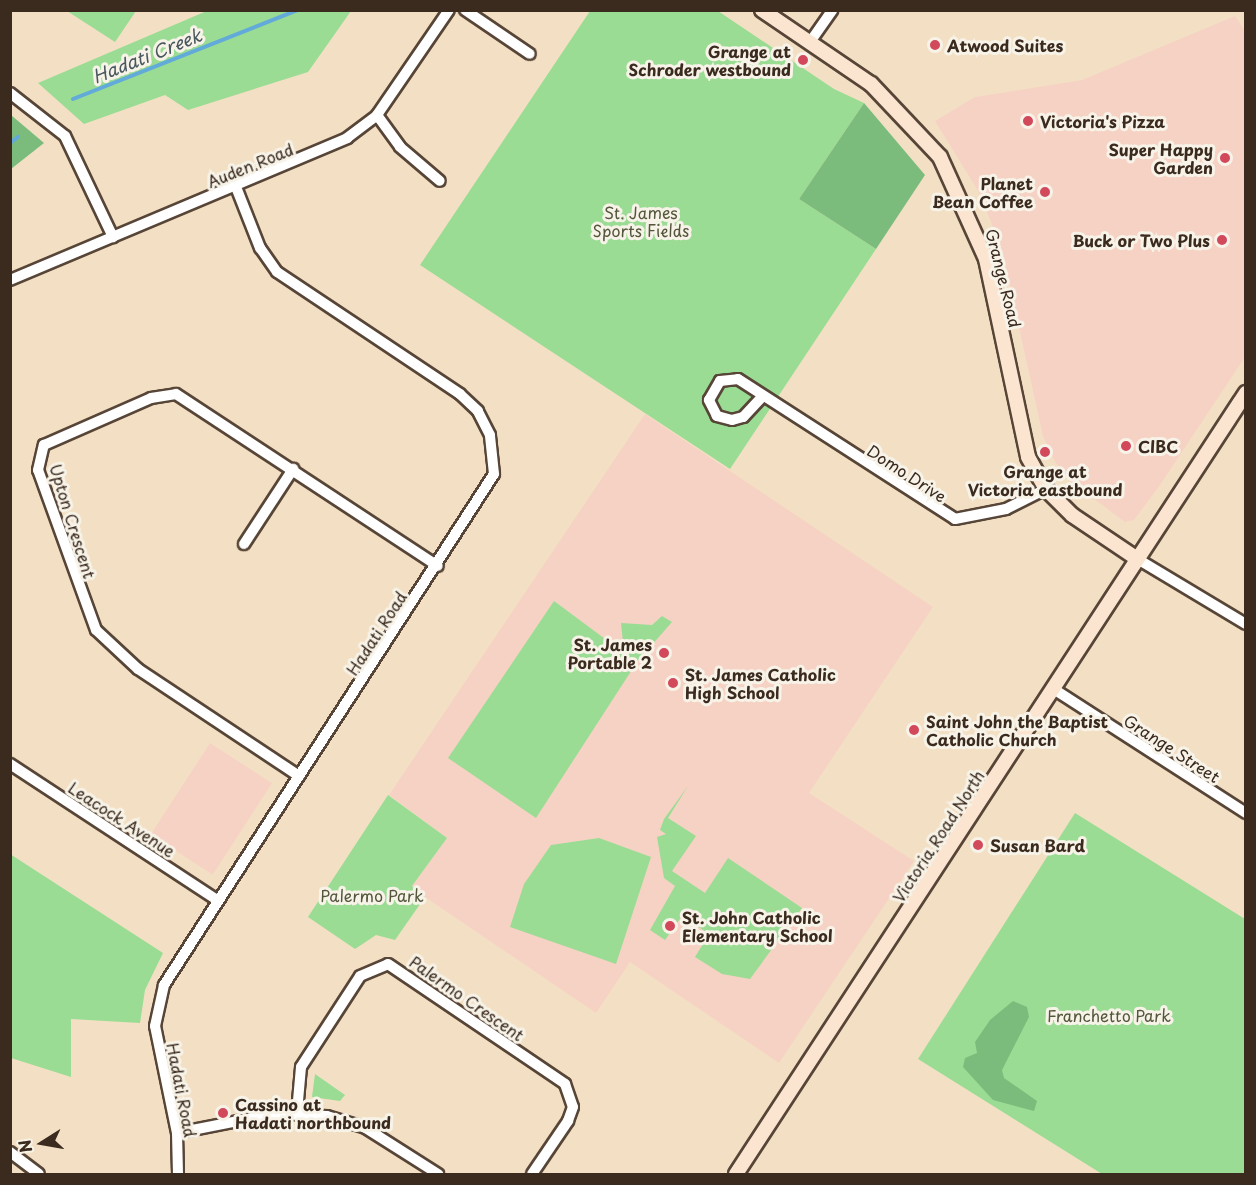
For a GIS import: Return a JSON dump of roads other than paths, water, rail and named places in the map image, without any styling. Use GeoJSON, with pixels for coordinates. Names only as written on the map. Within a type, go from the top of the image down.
{"type":"FeatureCollection","features":[{"type":"Feature","properties":{"kind":"main road","name":"Grange Road"},"geometry":{"type":"LineString","coordinates":[[762,10],[810,42],[910,119],[955,183],[986,259],[1017,423],[1046,489],[1072,515],[1136,558]]}},
{"type":"Feature","properties":{"kind":"main road","name":"Victoria Road North"},"geometry":{"type":"LineString","coordinates":[[736,1174],[1245,393]]}},
{"type":"Feature","properties":{"kind":"street","name":"Auden Road"},"geometry":{"type":"LineString","coordinates":[[10,280],[328,149],[377,116],[449,10]]}},
{"type":"Feature","properties":{"kind":"street"},"geometry":{"type":"LineString","coordinates":[[465,10],[530,54]]}},
{"type":"Feature","properties":{"kind":"street"},"geometry":{"type":"LineString","coordinates":[[810,42],[832,10]]}},
{"type":"Feature","properties":{"kind":"street"},"geometry":{"type":"LineString","coordinates":[[10,93],[65,136],[112,237]]}},
{"type":"Feature","properties":{"kind":"street"},"geometry":{"type":"LineString","coordinates":[[377,116],[400,147],[440,181]]}},
{"type":"Feature","properties":{"kind":"street","name":"Hadati Road"},"geometry":{"type":"LineString","coordinates":[[178,1174],[177,1133],[158,1058],[159,998],[177,958],[438,567],[494,474],[490,432],[460,394],[277,272],[260,248],[236,187]]}},
{"type":"Feature","properties":{"kind":"street","name":"Domo Drive"},"geometry":{"type":"LineString","coordinates":[[761,398],[742,417],[732,420],[717,416],[710,400],[716,384],[731,378],[955,519],[1006,509],[1046,489]]}},
{"type":"Feature","properties":{"kind":"street","name":"Upton Crescent"},"geometry":{"type":"LineString","coordinates":[[299,776],[138,669],[96,630],[38,470],[44,445],[52,439],[164,394],[187,398],[438,567]]}},
{"type":"Feature","properties":{"kind":"street"},"geometry":{"type":"LineString","coordinates":[[244,544],[293,469]]}},
{"type":"Feature","properties":{"kind":"street"},"geometry":{"type":"LineString","coordinates":[[1136,558],[1245,624]]}},
{"type":"Feature","properties":{"kind":"street","name":"Grange Street"},"geometry":{"type":"LineString","coordinates":[[1052,688],[1245,813]]}},
{"type":"Feature","properties":{"kind":"street","name":"Leacock Avenue"},"geometry":{"type":"LineString","coordinates":[[10,764],[217,900]]}},
{"type":"Feature","properties":{"kind":"street","name":"Palermo Crescent"},"geometry":{"type":"LineString","coordinates":[[297,1112],[296,1077],[301,1067],[360,976],[388,964],[565,1084],[573,1107],[568,1121],[531,1174]]}},
{"type":"Feature","properties":{"kind":"street"},"geometry":{"type":"LineString","coordinates":[[177,1133],[297,1112],[364,1127],[438,1174]]}},
{"type":"Feature","properties":{"kind":"street"},"geometry":{"type":"LineString","coordinates":[[10,1152],[36,1174]]}},
{"type":"Feature","properties":{"kind":"waterway","name":"Hadati Creek"},"geometry":{"type":"LineString","coordinates":[[73,99],[298,10]]}},
{"type":"Feature","properties":{"kind":"waterway","name":"Hadati Creek"},"geometry":{"type":"LineString","coordinates":[[10,143],[18,137]]}},
{"type":"Feature","properties":{"kind":"place","name":"Atwood Suites"},"geometry":{"type":"Point","coordinates":[935,45]}},
{"type":"Feature","properties":{"kind":"place","name":"Grange at Schroder westbound"},"geometry":{"type":"Point","coordinates":[803,60]}},
{"type":"Feature","properties":{"kind":"place","name":"Victoria's Pizza"},"geometry":{"type":"Point","coordinates":[1028,121]}},
{"type":"Feature","properties":{"kind":"place","name":"Super Happy Garden"},"geometry":{"type":"Point","coordinates":[1225,158]}},
{"type":"Feature","properties":{"kind":"place","name":"Planet Bean Coffee"},"geometry":{"type":"Point","coordinates":[1045,192]}},
{"type":"Feature","properties":{"kind":"place","name":"Buck or Two Plus"},"geometry":{"type":"Point","coordinates":[1222,240]}},
{"type":"Feature","properties":{"kind":"place","name":"CIBC"},"geometry":{"type":"Point","coordinates":[1126,446]}},
{"type":"Feature","properties":{"kind":"place","name":"Grange at Victoria eastbound"},"geometry":{"type":"Point","coordinates":[1045,452]}},
{"type":"Feature","properties":{"kind":"place","name":"St. James Portable 2"},"geometry":{"type":"Point","coordinates":[664,653]}},
{"type":"Feature","properties":{"kind":"place","name":"St. James Catholic High School"},"geometry":{"type":"Point","coordinates":[673,683]}},
{"type":"Feature","properties":{"kind":"place","name":"Saint John the Baptist Catholic Church"},"geometry":{"type":"Point","coordinates":[914,730]}},
{"type":"Feature","properties":{"kind":"place","name":"Susan Bard"},"geometry":{"type":"Point","coordinates":[978,845]}},
{"type":"Feature","properties":{"kind":"place","name":"St. John Catholic Elementary School"},"geometry":{"type":"Point","coordinates":[670,926]}},
{"type":"Feature","properties":{"kind":"place","name":"Cassino at Hadati northbound"},"geometry":{"type":"Point","coordinates":[223,1113]}},
{"type":"Feature","properties":{"kind":"park label","name":"St. James Sports Fields"},"geometry":{"type":"Point","coordinates":[641,221]}},
{"type":"Feature","properties":{"kind":"park label","name":"Palermo Park"},"geometry":{"type":"Point","coordinates":[372,895]}},
{"type":"Feature","properties":{"kind":"park label","name":"Franchetto Park"},"geometry":{"type":"Point","coordinates":[1109,1015]}}]}
